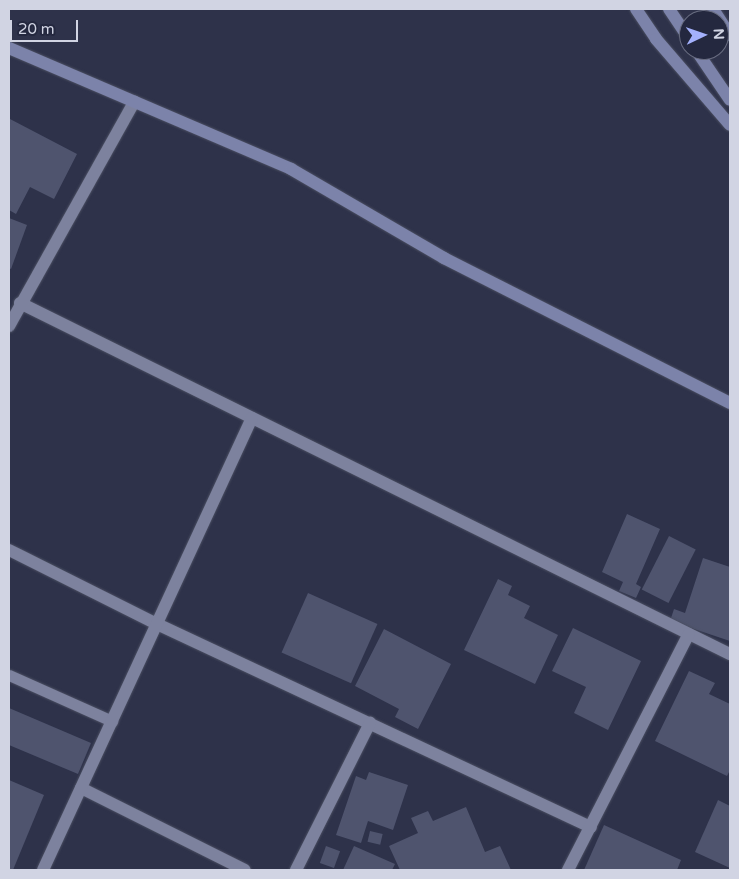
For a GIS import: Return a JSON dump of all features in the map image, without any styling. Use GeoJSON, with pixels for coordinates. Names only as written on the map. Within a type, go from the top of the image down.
{"type":"FeatureCollection","features":[{"type":"Feature","properties":{"kind":"street"},"geometry":{"type":"LineString","coordinates":[[636,9],[656,39],[730,125]]}},
{"type":"Feature","properties":{"kind":"street"},"geometry":{"type":"LineString","coordinates":[[668,9],[679,25]]}},
{"type":"Feature","properties":{"kind":"street"},"geometry":{"type":"LineString","coordinates":[[713,9],[730,35]]}},
{"type":"Feature","properties":{"kind":"street"},"geometry":{"type":"LineString","coordinates":[[12,49],[291,169],[444,258],[730,403]]}},
{"type":"Feature","properties":{"kind":"street"},"geometry":{"type":"LineString","coordinates":[[703,60],[730,100]]}},
{"type":"Feature","properties":{"kind":"street"},"geometry":{"type":"LineString","coordinates":[[9,326],[20,302],[134,102]]}},
{"type":"Feature","properties":{"kind":"street"},"geometry":{"type":"LineString","coordinates":[[20,302],[730,654]]}},
{"type":"Feature","properties":{"kind":"street"},"geometry":{"type":"LineString","coordinates":[[43,870],[252,418]]}},
{"type":"Feature","properties":{"kind":"street"},"geometry":{"type":"LineString","coordinates":[[9,550],[157,624],[591,827]]}},
{"type":"Feature","properties":{"kind":"street"},"geometry":{"type":"LineString","coordinates":[[568,870],[690,634]]}},
{"type":"Feature","properties":{"kind":"street"},"geometry":{"type":"LineString","coordinates":[[296,870],[370,724]]}},
{"type":"Feature","properties":{"kind":"street"},"geometry":{"type":"LineString","coordinates":[[81,788],[245,870]]}},
{"type":"Feature","properties":{"kind":"lane"},"geometry":{"type":"LineString","coordinates":[[9,675],[112,721]]}},
{"type":"Feature","properties":{"kind":"building"},"geometry":{"type":"Polygon","coordinates":[[[10,119],[77,154],[54,199],[30,187],[16,214],[9,210],[10,119]]]}},
{"type":"Feature","properties":{"kind":"building"},"geometry":{"type":"Polygon","coordinates":[[[9,218],[27,225],[11,269],[9,268],[9,218]]]}},
{"type":"Feature","properties":{"kind":"building"},"geometry":{"type":"Polygon","coordinates":[[[627,514],[660,529],[636,584],[641,587],[636,598],[619,591],[623,582],[602,572],[627,514]]]}},
{"type":"Feature","properties":{"kind":"building"},"geometry":{"type":"Polygon","coordinates":[[[669,536],[696,550],[668,603],[642,589],[669,536]]]}},
{"type":"Feature","properties":{"kind":"building"},"geometry":{"type":"Polygon","coordinates":[[[703,558],[730,567],[730,641],[670,621],[674,609],[685,613],[703,558]]]}},
{"type":"Feature","properties":{"kind":"building"},"geometry":{"type":"Polygon","coordinates":[[[498,579],[512,586],[508,595],[530,606],[524,618],[558,635],[535,684],[464,650],[498,579]]]}},
{"type":"Feature","properties":{"kind":"building"},"geometry":{"type":"Polygon","coordinates":[[[308,593],[377,624],[351,683],[282,652],[308,593]]]}},
{"type":"Feature","properties":{"kind":"building"},"geometry":{"type":"Polygon","coordinates":[[[573,628],[641,661],[608,730],[574,713],[586,687],[552,671],[573,628]]]}},
{"type":"Feature","properties":{"kind":"building"},"geometry":{"type":"Polygon","coordinates":[[[384,629],[451,664],[418,729],[395,717],[399,709],[355,686],[384,629]]]}},
{"type":"Feature","properties":{"kind":"building"},"geometry":{"type":"Polygon","coordinates":[[[689,671],[715,683],[709,694],[730,704],[730,770],[727,776],[655,741],[689,671]]]}},
{"type":"Feature","properties":{"kind":"building"},"geometry":{"type":"Polygon","coordinates":[[[9,708],[91,743],[78,774],[9,745],[9,708]]]}},
{"type":"Feature","properties":{"kind":"building"},"geometry":{"type":"Polygon","coordinates":[[[369,772],[408,785],[393,830],[368,821],[361,843],[336,835],[356,776],[366,780],[369,772]]]}},
{"type":"Feature","properties":{"kind":"building"},"geometry":{"type":"Polygon","coordinates":[[[9,780],[44,795],[13,870],[9,870],[9,780]]]}},
{"type":"Feature","properties":{"kind":"building"},"geometry":{"type":"Polygon","coordinates":[[[718,800],[730,806],[730,868],[695,852],[718,800]]]}},
{"type":"Feature","properties":{"kind":"building"},"geometry":{"type":"Polygon","coordinates":[[[466,807],[485,852],[500,846],[511,870],[400,870],[389,846],[418,833],[411,818],[428,811],[433,821],[466,807]]]}},
{"type":"Feature","properties":{"kind":"building"},"geometry":{"type":"Polygon","coordinates":[[[604,825],[681,860],[677,870],[584,870],[604,825]]]}},
{"type":"Feature","properties":{"kind":"building"},"geometry":{"type":"Polygon","coordinates":[[[370,831],[383,834],[380,845],[368,842],[370,831]]]}},
{"type":"Feature","properties":{"kind":"building"},"geometry":{"type":"Polygon","coordinates":[[[326,846],[340,851],[334,868],[320,863],[326,846]]]}},
{"type":"Feature","properties":{"kind":"building"},"geometry":{"type":"Polygon","coordinates":[[[354,846],[395,864],[392,870],[343,870],[354,846]]]}}]}
